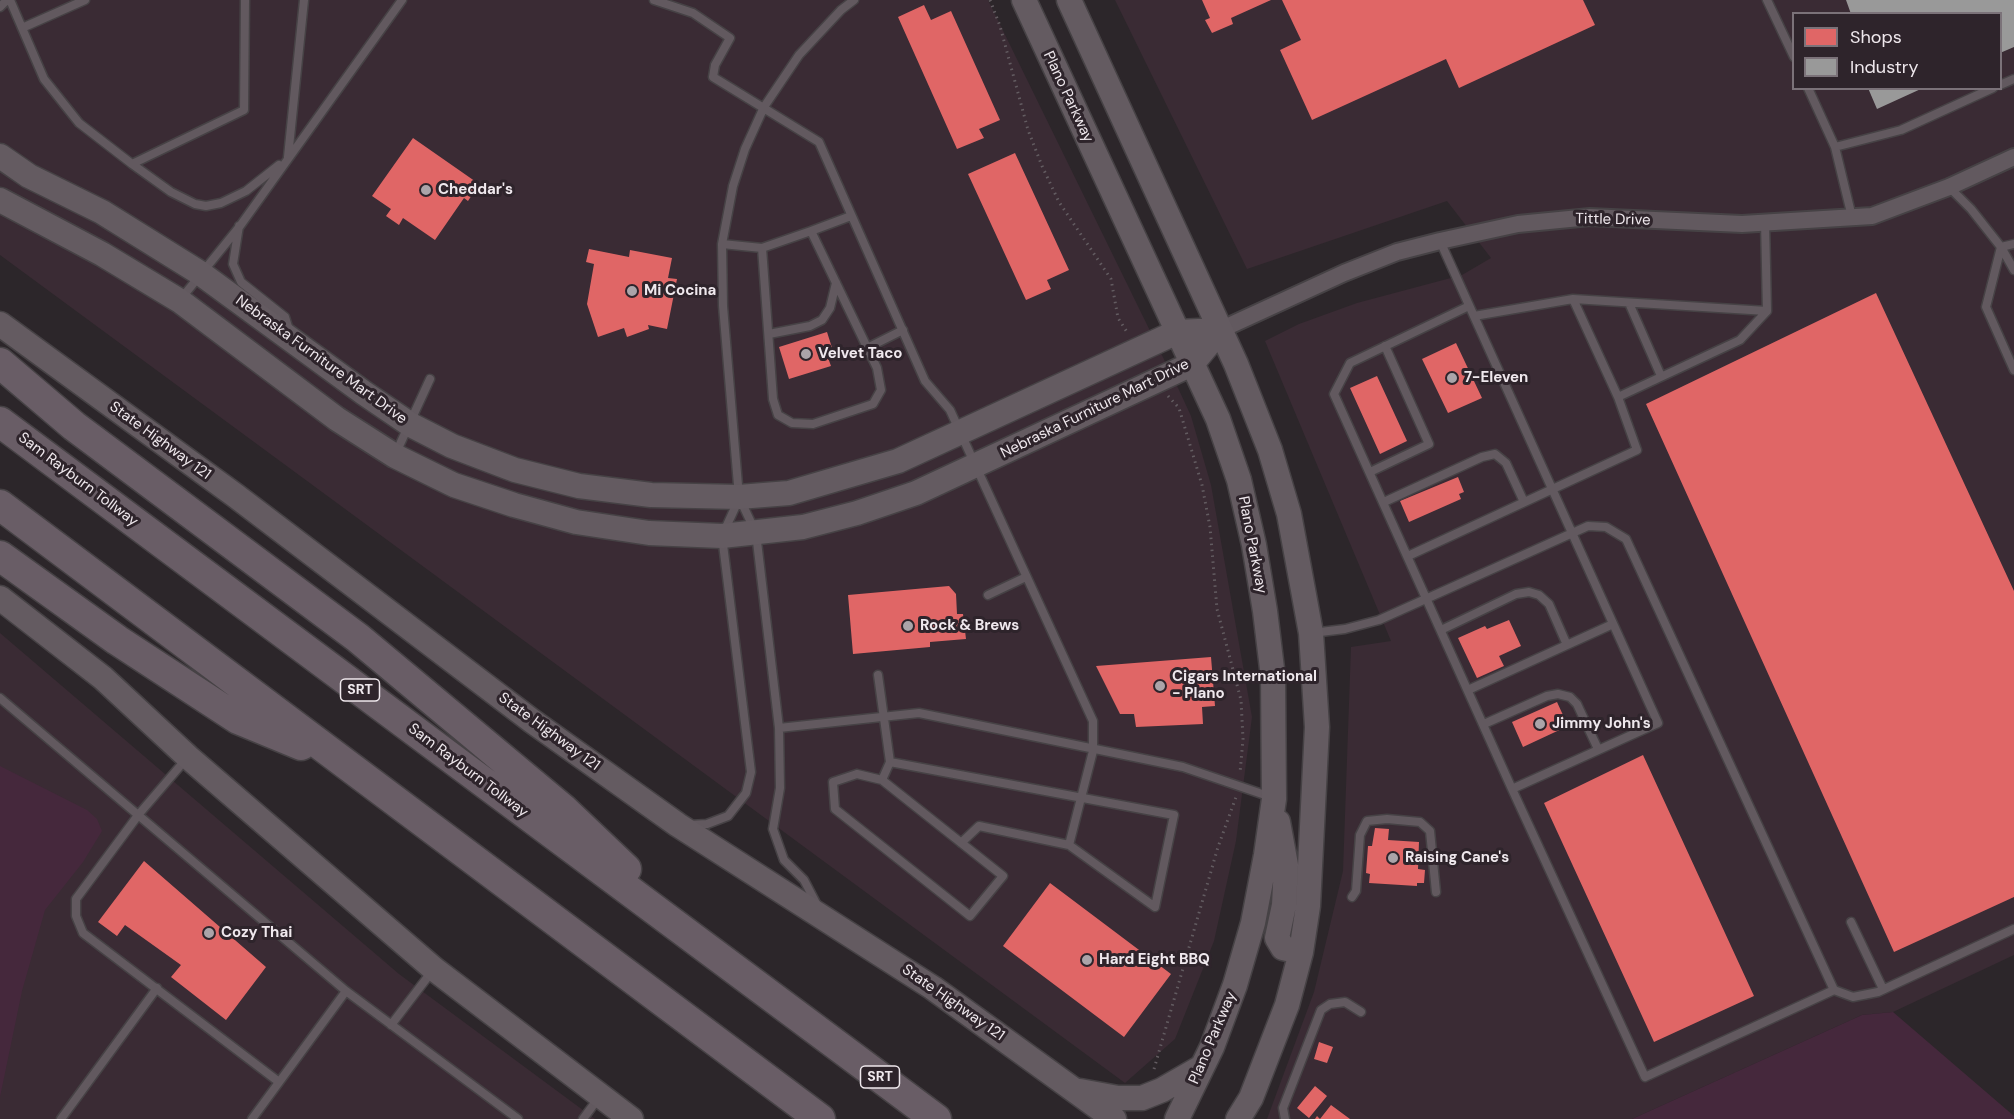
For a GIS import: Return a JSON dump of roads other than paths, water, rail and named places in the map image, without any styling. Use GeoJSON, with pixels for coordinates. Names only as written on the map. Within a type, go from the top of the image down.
{"type":"FeatureCollection","features":[{"type":"Feature","properties":{"kind":"highway"},"geometry":{"type":"LineString","coordinates":[[0,363],[74,426],[367,645],[564,810],[719,958]]}},
{"type":"Feature","properties":{"kind":"highway","name":"Sam Rayburn Tollway"},"geometry":{"type":"LineString","coordinates":[[0,422],[936,1119]]}},
{"type":"Feature","properties":{"kind":"highway"},"geometry":{"type":"LineString","coordinates":[[0,506],[820,1119]]}},
{"type":"Feature","properties":{"kind":"highway"},"geometry":{"type":"LineString","coordinates":[[0,556],[117,640],[238,719],[340,761]]}},
{"type":"Feature","properties":{"kind":"main road","name":"Plano Parkway"},"geometry":{"type":"LineString","coordinates":[[1024,0],[1218,419],[1235,470],[1254,545],[1273,677],[1274,799],[1253,923],[1235,985],[1202,1067],[1177,1119]]}},
{"type":"Feature","properties":{"kind":"main road"},"geometry":{"type":"LineString","coordinates":[[1069,0],[1220,330],[1270,450],[1289,514],[1311,633],[1317,727],[1308,906],[1301,952],[1287,1005],[1251,1098],[1238,1119]]}},
{"type":"Feature","properties":{"kind":"main road","name":"Nebraska Furniture Mart Drive"},"geometry":{"type":"LineString","coordinates":[[0,156],[28,176],[102,212],[200,273],[411,425],[452,446],[515,470],[579,486],[651,495],[739,497],[789,493],[898,460],[1177,332],[1220,330]]}},
{"type":"Feature","properties":{"kind":"main road","name":"Nebraska Furniture Mart Drive"},"geometry":{"type":"LineString","coordinates":[[0,200],[102,254],[180,301],[337,419],[395,456],[453,485],[576,522],[649,532],[722,536],[803,527],[857,513],[916,493],[976,467],[1192,364],[1220,330]]}},
{"type":"Feature","properties":{"kind":"main road","name":"State Highway 121"},"geometry":{"type":"LineString","coordinates":[[0,324],[236,496],[532,721],[678,825],[933,988],[1114,1119]]}},
{"type":"Feature","properties":{"kind":"main road"},"geometry":{"type":"LineString","coordinates":[[0,598],[103,678],[188,757],[434,969],[631,1119]]}},
{"type":"Feature","properties":{"kind":"main road"},"geometry":{"type":"LineString","coordinates":[[1274,799],[1286,865],[1284,905],[1277,938],[1283,948],[1301,952]]}},
{"type":"Feature","properties":{"kind":"main road"},"geometry":{"type":"LineString","coordinates":[[1083,1119],[1074,1090],[1118,1098],[1142,1098],[1162,1090],[1202,1067]]}},
{"type":"Feature","properties":{"kind":"street","name":"Tittle Drive"},"geometry":{"type":"LineString","coordinates":[[1220,330],[1344,273],[1397,252],[1518,224],[1590,217],[1742,224],[1872,216],[1949,187],[2014,157]]}},
{"type":"Feature","properties":{"kind":"lane"},"geometry":{"type":"LineString","coordinates":[[0,7],[8,0],[44,79],[79,123],[171,192],[195,204],[206,206],[221,203],[246,191],[288,159],[304,0]]}},
{"type":"Feature","properties":{"kind":"lane"},"geometry":{"type":"LineString","coordinates":[[22,28],[86,0]]}},
{"type":"Feature","properties":{"kind":"lane"},"geometry":{"type":"LineString","coordinates":[[132,164],[244,110],[245,0]]}},
{"type":"Feature","properties":{"kind":"lane"},"geometry":{"type":"LineString","coordinates":[[180,301],[200,273],[240,226],[402,0]]}},
{"type":"Feature","properties":{"kind":"lane"},"geometry":{"type":"LineString","coordinates":[[654,0],[693,13],[729,39],[716,65],[713,77],[819,142],[925,381],[950,410],[960,430],[1093,721],[1093,751],[1070,844]]}},
{"type":"Feature","properties":{"kind":"lane"},"geometry":{"type":"LineString","coordinates":[[823,916],[804,879],[784,861],[773,829],[780,788],[779,728],[756,533],[739,497],[723,306],[722,244],[733,186],[744,149],[764,107],[799,55],[841,10],[854,0]]}},
{"type":"Feature","properties":{"kind":"lane"},"geometry":{"type":"LineString","coordinates":[[1767,0],[1792,53]]}},
{"type":"Feature","properties":{"kind":"lane"},"geometry":{"type":"LineString","coordinates":[[1809,90],[1835,147],[1852,217]]}},
{"type":"Feature","properties":{"kind":"lane"},"geometry":{"type":"LineString","coordinates":[[1835,147],[1901,130],[1989,90]]}},
{"type":"Feature","properties":{"kind":"lane"},"geometry":{"type":"LineString","coordinates":[[1949,187],[1971,209],[2001,247],[2014,270]]}},
{"type":"Feature","properties":{"kind":"lane"},"geometry":{"type":"LineString","coordinates":[[722,244],[762,248],[851,216]]}},
{"type":"Feature","properties":{"kind":"lane"},"geometry":{"type":"LineString","coordinates":[[1618,397],[1740,340],[1767,311],[1765,222]]}},
{"type":"Feature","properties":{"kind":"lane"},"geometry":{"type":"LineString","coordinates":[[240,226],[233,264],[241,282],[285,317],[291,340]]}},
{"type":"Feature","properties":{"kind":"lane"},"geometry":{"type":"LineString","coordinates":[[762,248],[773,399],[778,415],[792,423],[813,424],[873,404],[881,390],[877,368],[811,231]]}},
{"type":"Feature","properties":{"kind":"lane"},"geometry":{"type":"LineString","coordinates":[[1440,241],[1658,723],[1512,789]]}},
{"type":"Feature","properties":{"kind":"lane"},"geometry":{"type":"LineString","coordinates":[[2001,247],[2014,244]]}},
{"type":"Feature","properties":{"kind":"lane"},"geometry":{"type":"LineString","coordinates":[[2001,247],[1986,307],[2014,370]]}},
{"type":"Feature","properties":{"kind":"lane"},"geometry":{"type":"LineString","coordinates":[[769,334],[810,326],[822,320],[830,308],[836,283]]}},
{"type":"Feature","properties":{"kind":"lane"},"geometry":{"type":"LineString","coordinates":[[1474,316],[1573,299],[1767,311]]}},
{"type":"Feature","properties":{"kind":"lane"},"geometry":{"type":"LineString","coordinates":[[1408,556],[1637,450],[1618,397],[1573,299]]}},
{"type":"Feature","properties":{"kind":"lane"},"geometry":{"type":"LineString","coordinates":[[1629,303],[1661,376]]}},
{"type":"Feature","properties":{"kind":"lane"},"geometry":{"type":"LineString","coordinates":[[1469,306],[1350,363],[1335,394],[1512,789],[1645,1077],[1834,990],[1853,997],[1883,989],[2014,930]]}},
{"type":"Feature","properties":{"kind":"lane"},"geometry":{"type":"LineString","coordinates":[[867,348],[903,330]]}},
{"type":"Feature","properties":{"kind":"lane"},"geometry":{"type":"LineString","coordinates":[[1370,472],[1429,444],[1385,346]]}},
{"type":"Feature","properties":{"kind":"lane"},"geometry":{"type":"LineString","coordinates":[[395,456],[430,379]]}},
{"type":"Feature","properties":{"kind":"lane"},"geometry":{"type":"LineString","coordinates":[[1384,502],[1482,456],[1495,454],[1506,463],[1524,502]]}},
{"type":"Feature","properties":{"kind":"lane"},"geometry":{"type":"LineString","coordinates":[[678,825],[707,824],[728,816],[746,793],[751,772],[722,536],[739,497]]}},
{"type":"Feature","properties":{"kind":"lane"},"geometry":{"type":"LineString","coordinates":[[1311,633],[1346,629],[1379,620],[1588,526],[1606,527],[1626,539],[1834,990]]}},
{"type":"Feature","properties":{"kind":"lane"},"geometry":{"type":"LineString","coordinates":[[987,595],[1026,578]]}},
{"type":"Feature","properties":{"kind":"lane"},"geometry":{"type":"LineString","coordinates":[[1441,630],[1516,594],[1529,592],[1539,595],[1549,604],[1567,645]]}},
{"type":"Feature","properties":{"kind":"lane"},"geometry":{"type":"LineString","coordinates":[[1468,690],[1613,624]]}},
{"type":"Feature","properties":{"kind":"lane"},"geometry":{"type":"LineString","coordinates":[[878,675],[890,762],[882,780]]}},
{"type":"Feature","properties":{"kind":"lane"},"geometry":{"type":"LineString","coordinates":[[1484,724],[1547,696],[1558,694],[1570,698],[1577,704],[1598,750]]}},
{"type":"Feature","properties":{"kind":"lane"},"geometry":{"type":"LineString","coordinates":[[0,698],[346,991],[518,1119]]}},
{"type":"Feature","properties":{"kind":"lane"},"geometry":{"type":"LineString","coordinates":[[779,728],[919,713],[1093,751],[1183,767],[1274,799]]}},
{"type":"Feature","properties":{"kind":"lane"},"geometry":{"type":"LineString","coordinates":[[188,757],[139,814],[76,899],[76,916],[83,933],[279,1082]]}},
{"type":"Feature","properties":{"kind":"lane"},"geometry":{"type":"LineString","coordinates":[[890,762],[1174,815],[1155,907],[1070,844],[979,826],[961,843]]}},
{"type":"Feature","properties":{"kind":"lane"},"geometry":{"type":"LineString","coordinates":[[857,774],[882,780],[1003,876],[970,916],[835,809],[833,782],[857,774]]}},
{"type":"Feature","properties":{"kind":"lane"},"geometry":{"type":"LineString","coordinates":[[1352,897],[1356,891],[1360,835],[1367,821],[1387,819],[1420,822],[1430,831],[1436,892]]}},
{"type":"Feature","properties":{"kind":"lane"},"geometry":{"type":"LineString","coordinates":[[1851,921],[1883,989]]}},
{"type":"Feature","properties":{"kind":"lane"},"geometry":{"type":"LineString","coordinates":[[391,1025],[434,969]]}},
{"type":"Feature","properties":{"kind":"lane"},"geometry":{"type":"LineString","coordinates":[[61,1119],[157,988]]}},
{"type":"Feature","properties":{"kind":"lane"},"geometry":{"type":"LineString","coordinates":[[252,1119],[346,991]]}},
{"type":"Feature","properties":{"kind":"lane"},"geometry":{"type":"LineString","coordinates":[[1285,1119],[1283,1108],[1321,1010],[1330,1004],[1345,1002],[1361,1012]]}},
{"type":"Feature","properties":{"kind":"lane"},"geometry":{"type":"LineString","coordinates":[[583,1119],[600,1096]]}},
{"type":"Feature","properties":{"kind":"place","name":"Cheddar's"},"geometry":{"type":"Point","coordinates":[426,190]}},
{"type":"Feature","properties":{"kind":"place","name":"Mi Cocina"},"geometry":{"type":"Point","coordinates":[632,291]}},
{"type":"Feature","properties":{"kind":"place","name":"Velvet Taco"},"geometry":{"type":"Point","coordinates":[806,354]}},
{"type":"Feature","properties":{"kind":"place","name":"7-Eleven"},"geometry":{"type":"Point","coordinates":[1452,378]}},
{"type":"Feature","properties":{"kind":"place","name":"Rock & Brews"},"geometry":{"type":"Point","coordinates":[908,626]}},
{"type":"Feature","properties":{"kind":"place","name":"Cigars International - Plano"},"geometry":{"type":"Point","coordinates":[1160,686]}},
{"type":"Feature","properties":{"kind":"place","name":"Jimmy John's"},"geometry":{"type":"Point","coordinates":[1540,724]}},
{"type":"Feature","properties":{"kind":"place","name":"Raising Cane's"},"geometry":{"type":"Point","coordinates":[1393,858]}},
{"type":"Feature","properties":{"kind":"place","name":"Cozy Thai"},"geometry":{"type":"Point","coordinates":[209,933]}},
{"type":"Feature","properties":{"kind":"place","name":"Hard Eight BBQ"},"geometry":{"type":"Point","coordinates":[1087,960]}}]}
